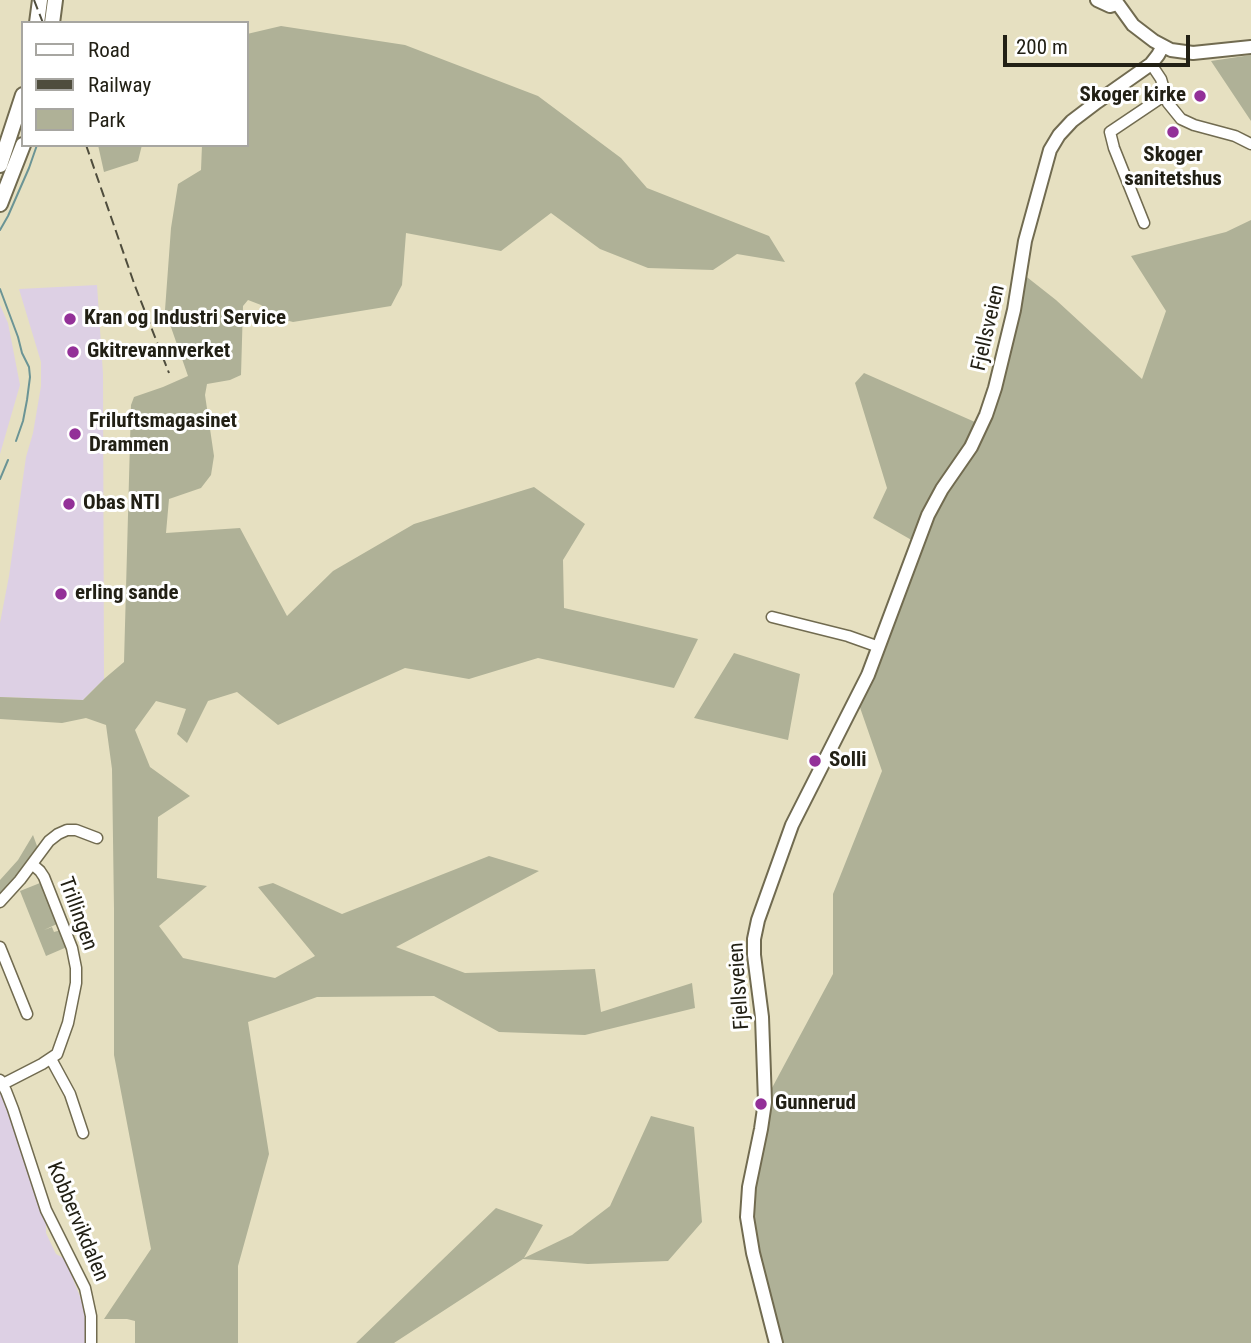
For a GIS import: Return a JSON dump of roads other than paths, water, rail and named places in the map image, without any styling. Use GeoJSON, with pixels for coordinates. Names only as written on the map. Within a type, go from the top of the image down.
{"type":"FeatureCollection","features":[{"type":"Feature","properties":{"kind":"highway"},"geometry":{"type":"LineString","coordinates":[[37,21],[40,0]]}},
{"type":"Feature","properties":{"kind":"highway"},"geometry":{"type":"LineString","coordinates":[[52,21],[55,0]]}},
{"type":"Feature","properties":{"kind":"highway"},"geometry":{"type":"LineString","coordinates":[[0,165],[21,101]]}},
{"type":"Feature","properties":{"kind":"highway"},"geometry":{"type":"LineString","coordinates":[[0,204],[22,147]]}},
{"type":"Feature","properties":{"kind":"main road"},"geometry":{"type":"LineString","coordinates":[[1097,0],[1110,6],[1116,2],[1133,24],[1163,46],[1177,52],[1251,47]]}},
{"type":"Feature","properties":{"kind":"main road","name":"Fjellsveien"},"geometry":{"type":"LineString","coordinates":[[776,1343],[753,1253],[747,1217],[749,1187],[761,1129],[765,1088],[762,1017],[754,965],[754,939],[765,902],[792,825],[868,675],[928,515],[971,447],[986,415],[1014,310],[1025,241],[1050,150],[1072,121],[1150,64],[1163,46]]}},
{"type":"Feature","properties":{"kind":"street"},"geometry":{"type":"LineString","coordinates":[[1150,64],[1161,79],[1165,95],[1176,115],[1188,123],[1236,136],[1251,144]]}},
{"type":"Feature","properties":{"kind":"street"},"geometry":{"type":"LineString","coordinates":[[1144,223],[1110,132],[1165,95]]}},
{"type":"Feature","properties":{"kind":"street"},"geometry":{"type":"LineString","coordinates":[[772,617],[848,636],[879,647]]}},
{"type":"Feature","properties":{"kind":"street"},"geometry":{"type":"LineString","coordinates":[[0,902],[49,841],[62,831],[76,830],[97,838]]}},
{"type":"Feature","properties":{"kind":"street","name":"Trillingen"},"geometry":{"type":"LineString","coordinates":[[32,864],[47,884],[72,948],[76,968],[76,984],[68,1023],[60,1049],[51,1059]]}},
{"type":"Feature","properties":{"kind":"street"},"geometry":{"type":"LineString","coordinates":[[0,947],[27,1014]]}},
{"type":"Feature","properties":{"kind":"street"},"geometry":{"type":"LineString","coordinates":[[1,1082],[51,1059],[70,1094],[83,1133]]}},
{"type":"Feature","properties":{"kind":"street","name":"Kobbervikdalen"},"geometry":{"type":"LineString","coordinates":[[1,1082],[13,1109],[46,1210],[88,1295],[91,1343]]}},
{"type":"Feature","properties":{"kind":"waterway"},"geometry":{"type":"LineString","coordinates":[[0,230],[36,147]]}},
{"type":"Feature","properties":{"kind":"waterway"},"geometry":{"type":"LineString","coordinates":[[0,289],[29,367],[27,400],[16,441]]}},
{"type":"Feature","properties":{"kind":"waterway"},"geometry":{"type":"LineString","coordinates":[[0,479],[8,460]]}},
{"type":"Feature","properties":{"kind":"railway"},"geometry":{"type":"LineString","coordinates":[[34,0],[42,21]]}},
{"type":"Feature","properties":{"kind":"railway"},"geometry":{"type":"LineString","coordinates":[[87,147],[135,286],[169,373]]}},
{"type":"Feature","properties":{"kind":"place","name":"Skoger kirke"},"geometry":{"type":"Point","coordinates":[1200,96]}},
{"type":"Feature","properties":{"kind":"place","name":"Skoger sanitetshus"},"geometry":{"type":"Point","coordinates":[1173,132]}},
{"type":"Feature","properties":{"kind":"place","name":"Kran og Industri Service"},"geometry":{"type":"Point","coordinates":[70,319]}},
{"type":"Feature","properties":{"kind":"place","name":"Gkitrevannverket"},"geometry":{"type":"Point","coordinates":[73,352]}},
{"type":"Feature","properties":{"kind":"place","name":"Friluftsmagasinet Drammen"},"geometry":{"type":"Point","coordinates":[75,434]}},
{"type":"Feature","properties":{"kind":"place","name":"Obas NTI"},"geometry":{"type":"Point","coordinates":[69,504]}},
{"type":"Feature","properties":{"kind":"place","name":"erling sande"},"geometry":{"type":"Point","coordinates":[61,594]}},
{"type":"Feature","properties":{"kind":"place","name":"Solli"},"geometry":{"type":"Point","coordinates":[815,761]}},
{"type":"Feature","properties":{"kind":"place","name":"Gunnerud"},"geometry":{"type":"Point","coordinates":[761,1104]}}]}
